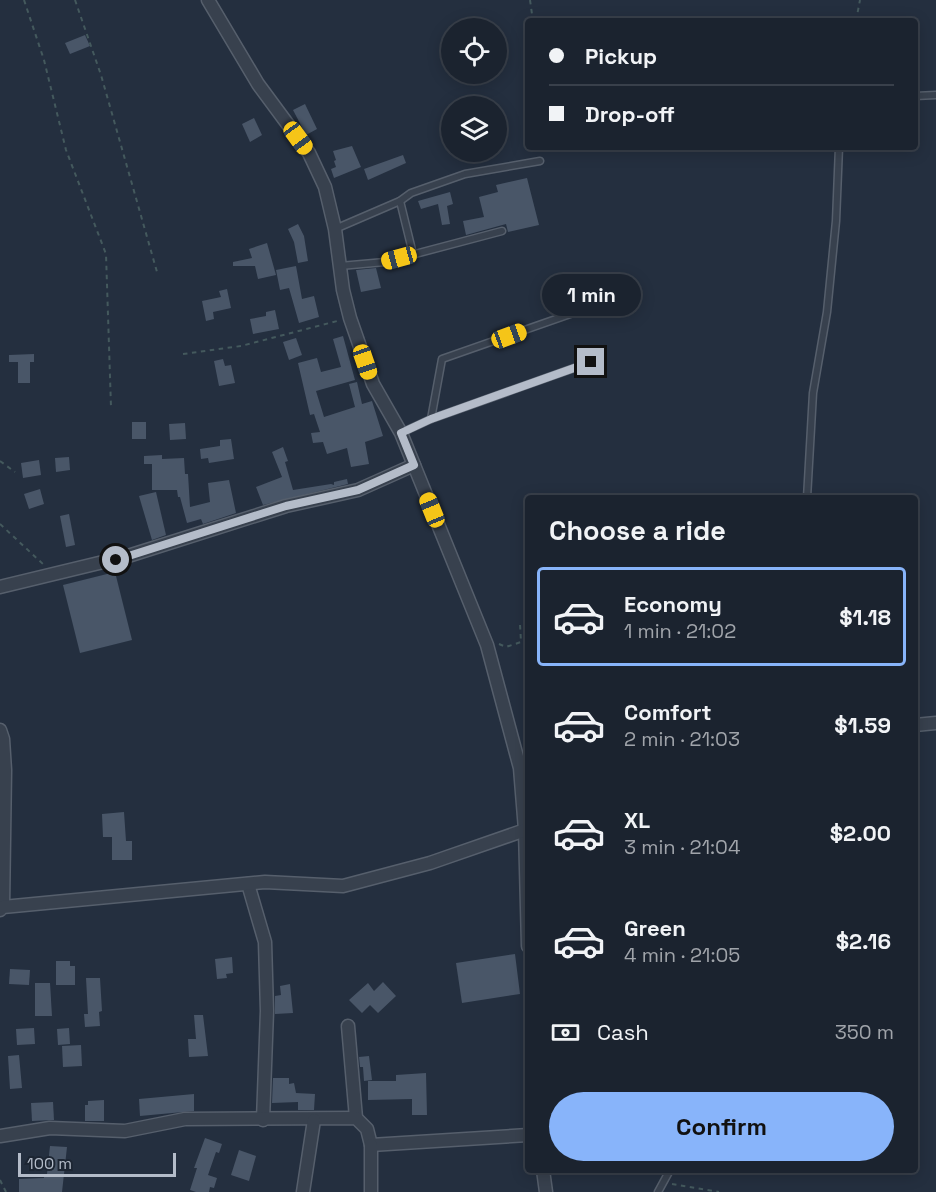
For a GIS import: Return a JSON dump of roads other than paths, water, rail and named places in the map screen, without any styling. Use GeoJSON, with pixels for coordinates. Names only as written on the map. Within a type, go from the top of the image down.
{"type":"FeatureCollection","features":[{"type":"Feature","properties":{"kind":"street"},"geometry":{"type":"LineString","coordinates":[[207,0],[258,84],[309,153],[325,187],[335,229],[350,318],[373,384],[401,433],[487,645],[524,767],[525,798]]}},
{"type":"Feature","properties":{"kind":"street"},"geometry":{"type":"LineString","coordinates":[[0,587],[128,556],[286,506],[358,490],[414,465]]}},
{"type":"Feature","properties":{"kind":"street"},"geometry":{"type":"LineString","coordinates":[[918,725],[936,723]]}},
{"type":"Feature","properties":{"kind":"street"},"geometry":{"type":"LineString","coordinates":[[0,730],[3,739],[5,770],[1,908],[265,882],[342,886],[430,863],[525,829]]}},
{"type":"Feature","properties":{"kind":"street"},"geometry":{"type":"LineString","coordinates":[[248,884],[265,942],[267,1011],[263,1120]]}},
{"type":"Feature","properties":{"kind":"street"},"geometry":{"type":"LineString","coordinates":[[348,1026],[356,1118],[367,1129],[370,1145],[370,1192]]}},
{"type":"Feature","properties":{"kind":"street"},"geometry":{"type":"LineString","coordinates":[[0,1136],[50,1128],[125,1131],[185,1119],[356,1118]]}},
{"type":"Feature","properties":{"kind":"street"},"geometry":{"type":"LineString","coordinates":[[303,1192],[314,1120]]}},
{"type":"Feature","properties":{"kind":"street"},"geometry":{"type":"LineString","coordinates":[[370,1145],[525,1135]]}},
{"type":"Feature","properties":{"kind":"street"},"geometry":{"type":"LineString","coordinates":[[543,1173],[546,1192]]}},
{"type":"Feature","properties":{"kind":"lane"},"geometry":{"type":"LineString","coordinates":[[918,96],[936,95]]}},
{"type":"Feature","properties":{"kind":"lane"},"geometry":{"type":"LineString","coordinates":[[807,495],[813,393],[826,312],[836,221],[840,150]]}},
{"type":"Feature","properties":{"kind":"lane"},"geometry":{"type":"LineString","coordinates":[[335,229],[400,201],[411,193],[465,174],[540,161]]}},
{"type":"Feature","properties":{"kind":"lane"},"geometry":{"type":"LineString","coordinates":[[400,201],[413,254]]}},
{"type":"Feature","properties":{"kind":"lane"},"geometry":{"type":"LineString","coordinates":[[340,266],[385,262],[502,231]]}},
{"type":"Feature","properties":{"kind":"lane"},"geometry":{"type":"LineString","coordinates":[[431,419],[442,359],[576,312]]}},
{"type":"Feature","properties":{"kind":"lane"},"geometry":{"type":"LineString","coordinates":[[401,433],[431,419],[591,362]]}},
{"type":"Feature","properties":{"kind":"lane"},"geometry":{"type":"LineString","coordinates":[[658,1192],[668,1173]]}}]}
